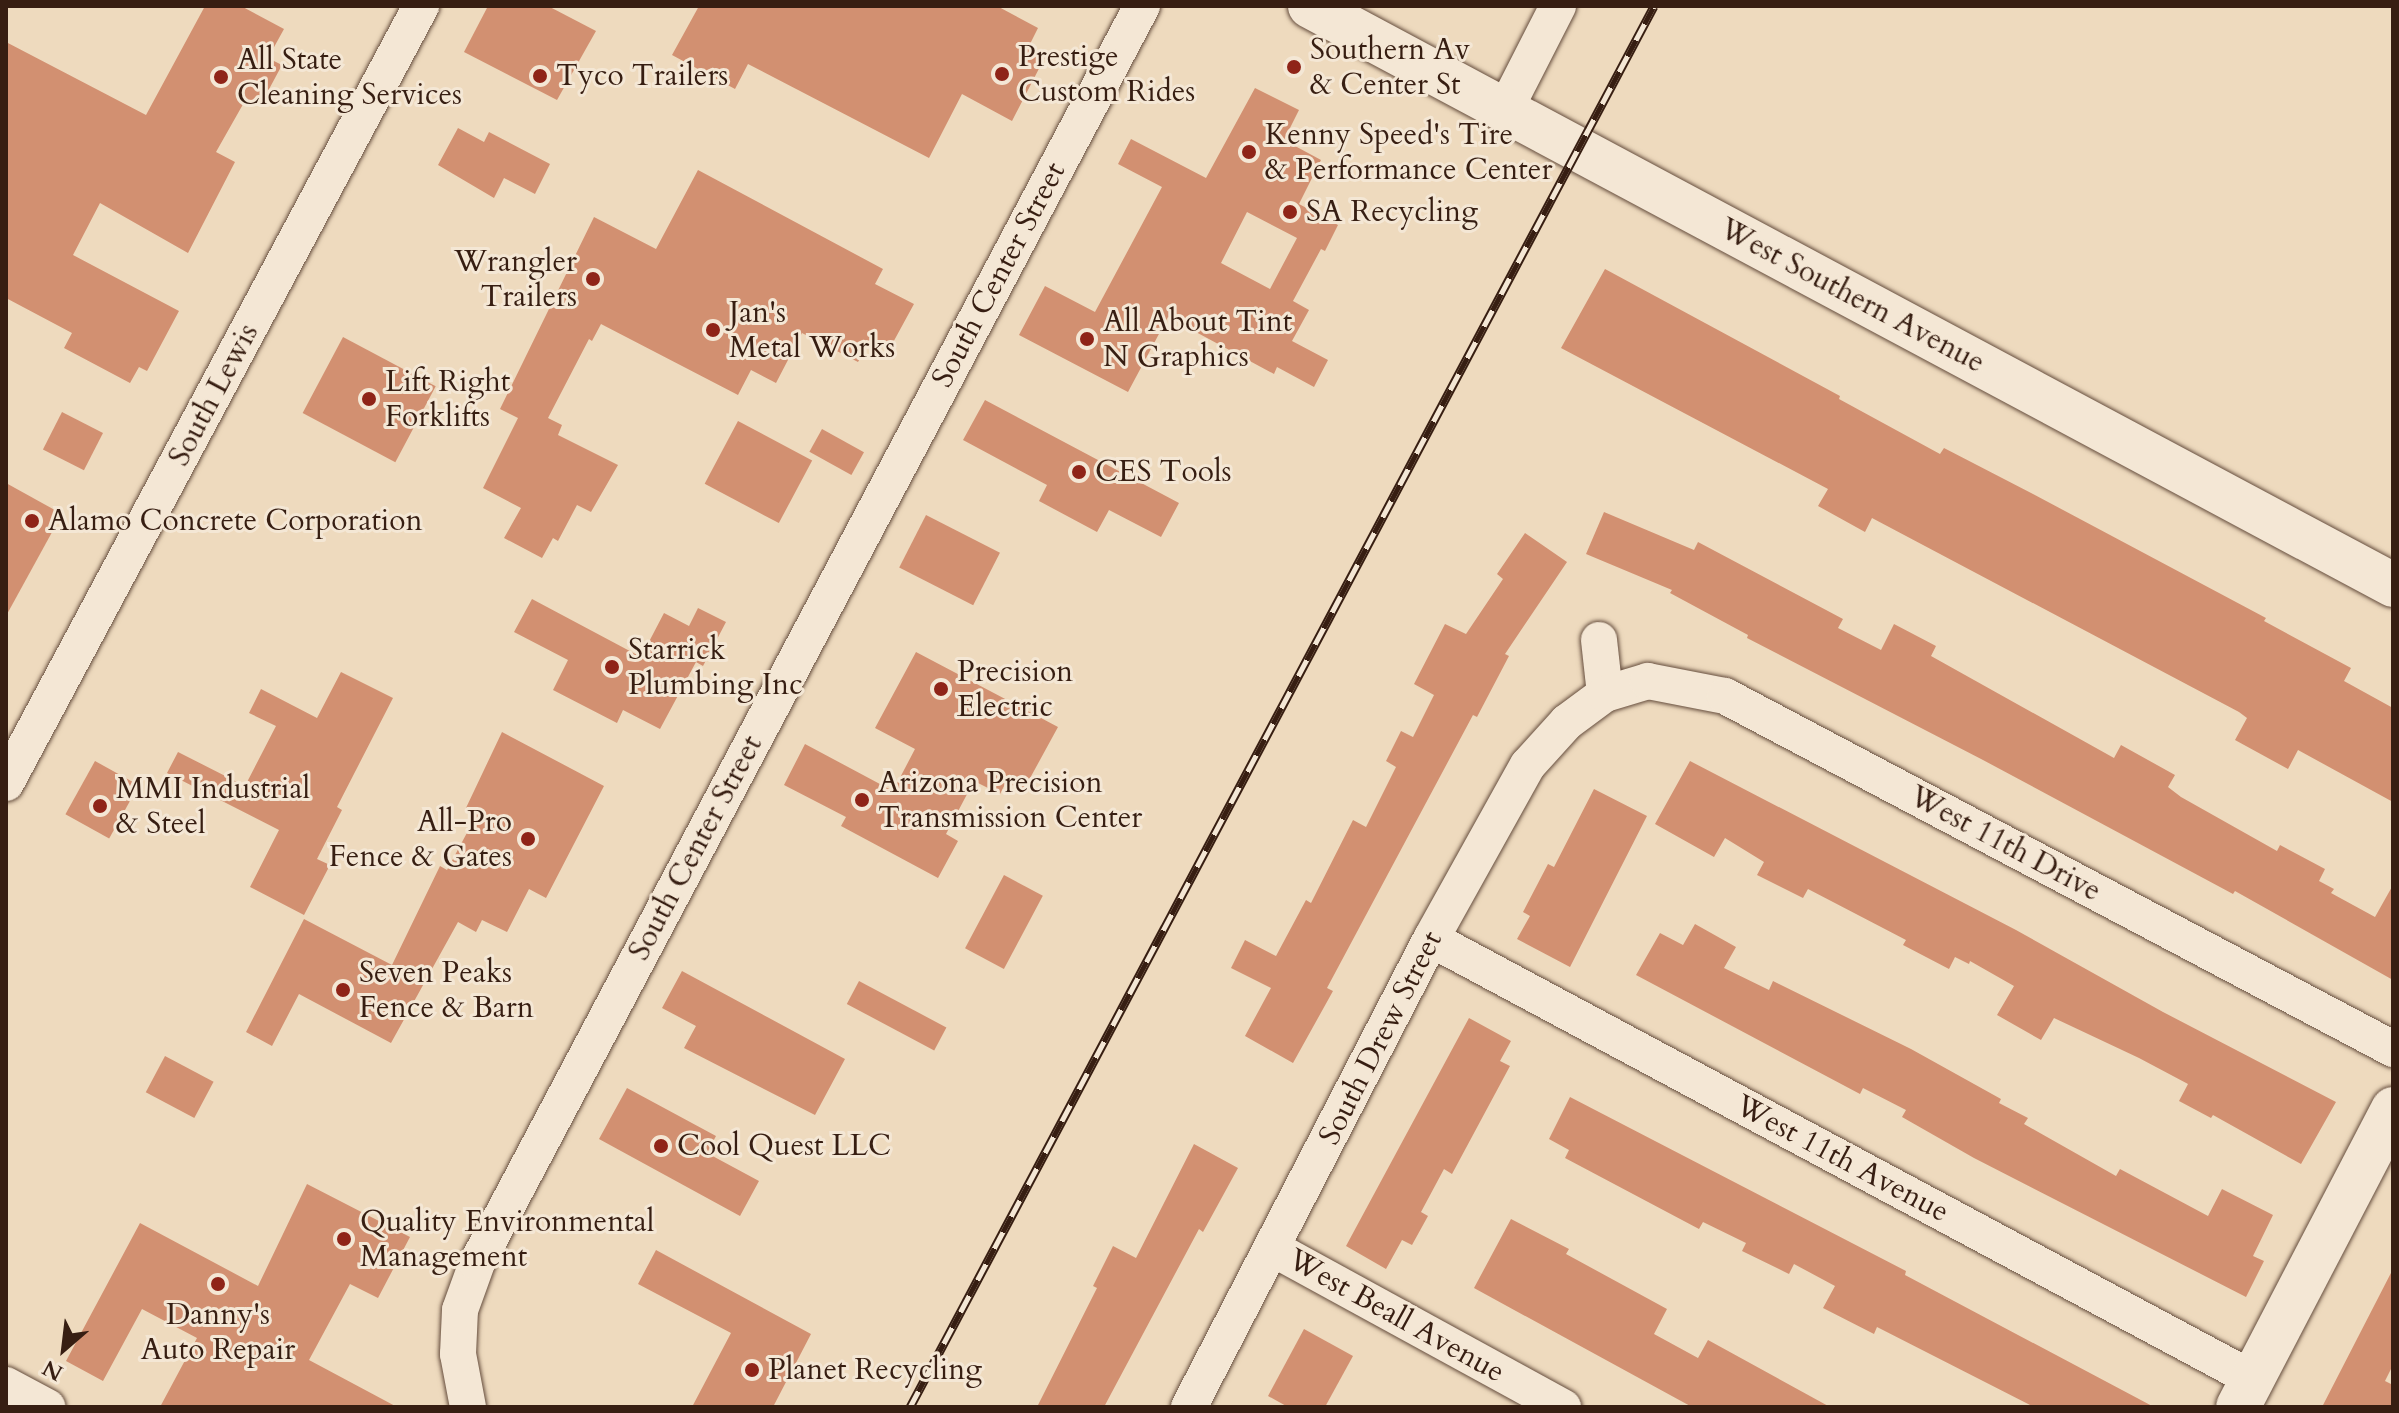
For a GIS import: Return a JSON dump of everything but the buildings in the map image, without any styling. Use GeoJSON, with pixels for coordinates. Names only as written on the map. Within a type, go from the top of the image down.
{"type":"FeatureCollection","features":[{"type":"Feature","properties":{"kind":"main road","name":"West Southern Avenue"},"geometry":{"type":"LineString","coordinates":[[1310,6],[2393,585]]}},
{"type":"Feature","properties":{"kind":"main road"},"geometry":{"type":"LineString","coordinates":[[2246,1393],[2393,1109]]}},
{"type":"Feature","properties":{"kind":"street","name":"South Lewis"},"geometry":{"type":"LineString","coordinates":[[6,783],[421,6]]}},
{"type":"Feature","properties":{"kind":"street","name":"South Center Street"},"geometry":{"type":"LineString","coordinates":[[468,1407],[458,1354],[460,1310],[477,1263],[1142,6]]}},
{"type":"Feature","properties":{"kind":"street"},"geometry":{"type":"LineString","coordinates":[[1505,110],[1558,6]]}},
{"type":"Feature","properties":{"kind":"street"},"geometry":{"type":"LineString","coordinates":[[1599,640],[1605,694]]}},
{"type":"Feature","properties":{"kind":"street","name":"West 11th Drive"},"geometry":{"type":"LineString","coordinates":[[1605,694],[1648,681],[1725,696],[2393,1049]]}},
{"type":"Feature","properties":{"kind":"street","name":"South Drew Street"},"geometry":{"type":"LineString","coordinates":[[1189,1407],[1431,939],[1528,765],[1567,722],[1605,694]]}},
{"type":"Feature","properties":{"kind":"street","name":"West 11th Avenue"},"geometry":{"type":"LineString","coordinates":[[1431,939],[2246,1393]]}},
{"type":"Feature","properties":{"kind":"street","name":"West Beall Avenue"},"geometry":{"type":"LineString","coordinates":[[1272,1248],[1563,1407]]}},
{"type":"Feature","properties":{"kind":"street"},"geometry":{"type":"LineString","coordinates":[[6,1385],[47,1407]]}},
{"type":"Feature","properties":{"kind":"railway"},"geometry":{"type":"LineString","coordinates":[[910,1407],[1654,6]]}},
{"type":"Feature","properties":{"kind":"place","name":"Southern Av & Center St"},"geometry":{"type":"Point","coordinates":[1294,67]}},
{"type":"Feature","properties":{"kind":"place","name":"Prestige Custom Rides"},"geometry":{"type":"Point","coordinates":[1002,74]}},
{"type":"Feature","properties":{"kind":"place","name":"Tyco Trailers"},"geometry":{"type":"Point","coordinates":[540,76]}},
{"type":"Feature","properties":{"kind":"place","name":"All State Cleaning Services"},"geometry":{"type":"Point","coordinates":[221,77]}},
{"type":"Feature","properties":{"kind":"place","name":"Kenny Speed's Tire & Performance Center"},"geometry":{"type":"Point","coordinates":[1249,152]}},
{"type":"Feature","properties":{"kind":"place","name":"SA Recycling"},"geometry":{"type":"Point","coordinates":[1290,212]}},
{"type":"Feature","properties":{"kind":"place","name":"Wrangler Trailers"},"geometry":{"type":"Point","coordinates":[593,279]}},
{"type":"Feature","properties":{"kind":"place","name":"Jan's Metal Works"},"geometry":{"type":"Point","coordinates":[713,330]}},
{"type":"Feature","properties":{"kind":"place","name":"All About Tint N Graphics"},"geometry":{"type":"Point","coordinates":[1087,339]}},
{"type":"Feature","properties":{"kind":"place","name":"Lift Right Forklifts"},"geometry":{"type":"Point","coordinates":[369,399]}},
{"type":"Feature","properties":{"kind":"place","name":"CES Tools"},"geometry":{"type":"Point","coordinates":[1079,472]}},
{"type":"Feature","properties":{"kind":"place","name":"Alamo Concrete Corporation"},"geometry":{"type":"Point","coordinates":[32,521]}},
{"type":"Feature","properties":{"kind":"place","name":"Starrick Plumbing Inc"},"geometry":{"type":"Point","coordinates":[612,667]}},
{"type":"Feature","properties":{"kind":"place","name":"Precision Electric"},"geometry":{"type":"Point","coordinates":[941,689]}},
{"type":"Feature","properties":{"kind":"place","name":"Arizona Precision Transmission Center"},"geometry":{"type":"Point","coordinates":[862,800]}},
{"type":"Feature","properties":{"kind":"place","name":"MMI Industrial & Steel"},"geometry":{"type":"Point","coordinates":[100,806]}},
{"type":"Feature","properties":{"kind":"place","name":"All-Pro Fence & Gates"},"geometry":{"type":"Point","coordinates":[528,839]}},
{"type":"Feature","properties":{"kind":"place","name":"Seven Peaks Fence & Barn"},"geometry":{"type":"Point","coordinates":[343,990]}},
{"type":"Feature","properties":{"kind":"place","name":"Cool Quest LLC"},"geometry":{"type":"Point","coordinates":[661,1146]}},
{"type":"Feature","properties":{"kind":"place","name":"Quality Environmental Management"},"geometry":{"type":"Point","coordinates":[344,1239]}},
{"type":"Feature","properties":{"kind":"place","name":"Danny's Auto Repair"},"geometry":{"type":"Point","coordinates":[218,1284]}},
{"type":"Feature","properties":{"kind":"place","name":"Planet Recycling"},"geometry":{"type":"Point","coordinates":[752,1370]}}]}
